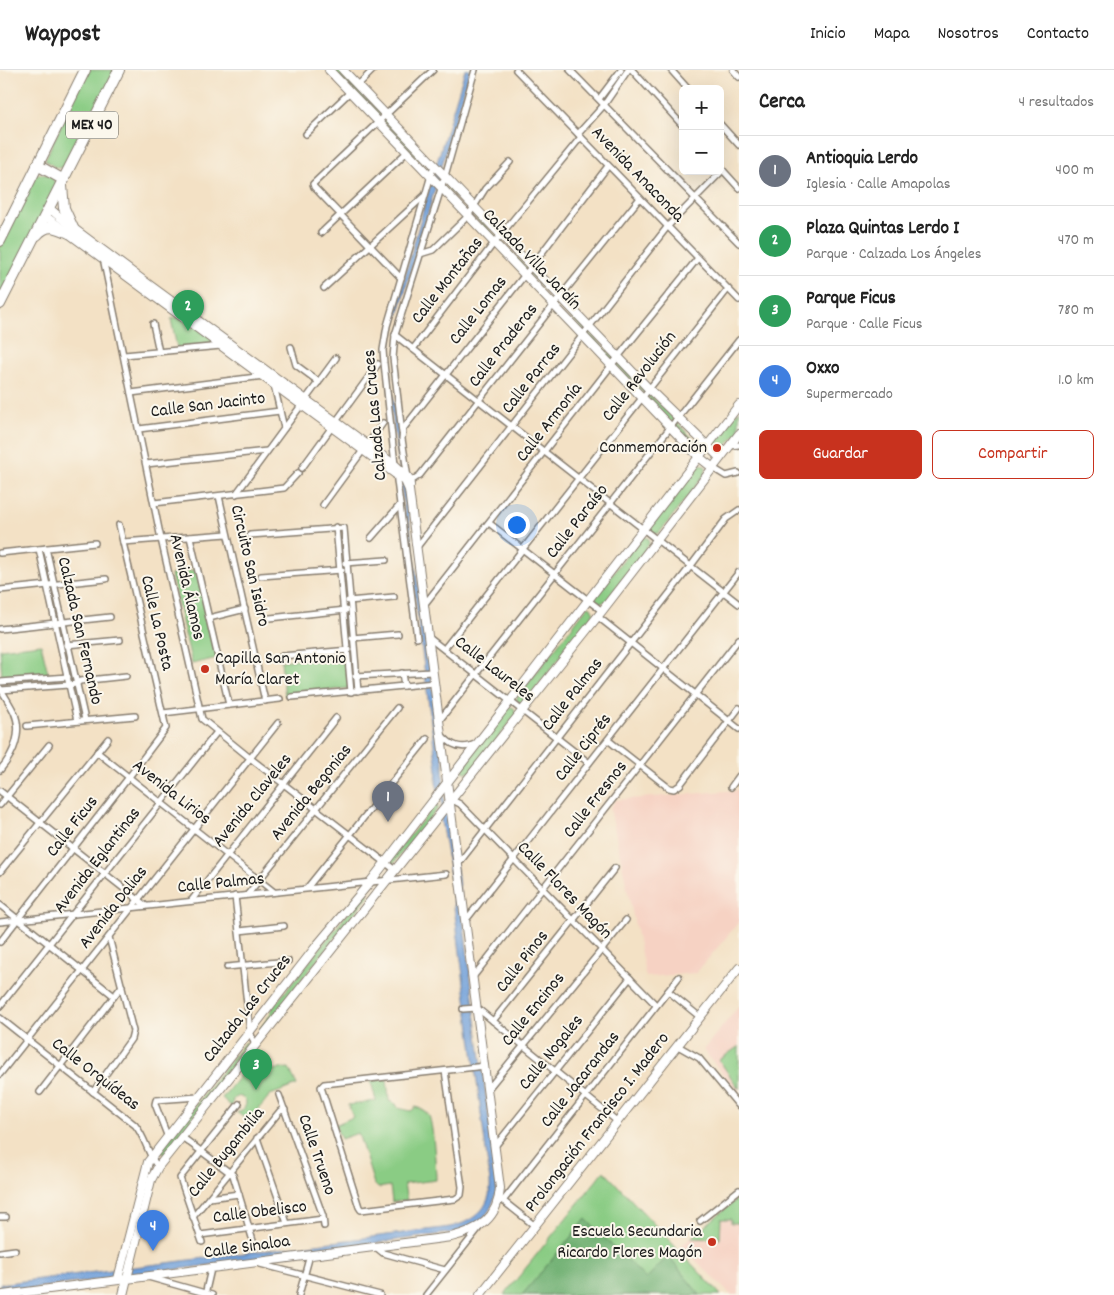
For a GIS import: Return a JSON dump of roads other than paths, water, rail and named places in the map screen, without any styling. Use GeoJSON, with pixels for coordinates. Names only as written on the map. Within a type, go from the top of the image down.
{"type":"FeatureCollection","features":[{"type":"Feature","properties":{"kind":"highway","name":"MEX 40"},"geometry":{"type":"LineString","coordinates":[[0,241],[85,70]]}},
{"type":"Feature","properties":{"kind":"highway","name":"MEX 40"},"geometry":{"type":"LineString","coordinates":[[0,304],[119,70]]}},
{"type":"Feature","properties":{"kind":"highway"},"geometry":{"type":"LineString","coordinates":[[37,165],[64,180],[62,188],[63,201],[71,231]]}},
{"type":"Feature","properties":{"kind":"highway"},"geometry":{"type":"LineString","coordinates":[[34,237],[41,230],[54,227],[71,231]]}},
{"type":"Feature","properties":{"kind":"street","name":"Calzada Villa Jardín"},"geometry":{"type":"LineString","coordinates":[[329,70],[699,457],[713,468]]}},
{"type":"Feature","properties":{"kind":"street","name":"Calzada Villa Jardín"},"geometry":{"type":"LineString","coordinates":[[343,70],[649,389],[720,458]]}},
{"type":"Feature","properties":{"kind":"street"},"geometry":{"type":"LineString","coordinates":[[358,86],[373,70]]}},
{"type":"Feature","properties":{"kind":"street"},"geometry":{"type":"LineString","coordinates":[[400,278],[313,184],[433,70]]}},
{"type":"Feature","properties":{"kind":"street","name":"Calzada Las Cruces"},"geometry":{"type":"LineString","coordinates":[[402,433],[393,358],[395,336],[445,176],[475,70]]}},
{"type":"Feature","properties":{"kind":"street","name":"Avenida Anaconda"},"geometry":{"type":"LineString","coordinates":[[516,70],[739,300]]}},
{"type":"Feature","properties":{"kind":"street"},"geometry":{"type":"LineString","coordinates":[[570,70],[739,243]]}},
{"type":"Feature","properties":{"kind":"street"},"geometry":{"type":"LineString","coordinates":[[599,99],[621,70]]}},
{"type":"Feature","properties":{"kind":"street","name":"Calle Montañas"},"geometry":{"type":"LineString","coordinates":[[413,349],[604,104],[628,70]]}},
{"type":"Feature","properties":{"kind":"street"},"geometry":{"type":"LineString","coordinates":[[632,70],[679,122]]}},
{"type":"Feature","properties":{"kind":"street"},"geometry":{"type":"LineString","coordinates":[[671,70],[684,85]]}},
{"type":"Feature","properties":{"kind":"street"},"geometry":{"type":"LineString","coordinates":[[733,70],[739,77]]}},
{"type":"Feature","properties":{"kind":"street"},"geometry":{"type":"LineString","coordinates":[[306,134],[350,92]]}},
{"type":"Feature","properties":{"kind":"street"},"geometry":{"type":"LineString","coordinates":[[724,128],[739,145]]}},
{"type":"Feature","properties":{"kind":"street"},"geometry":{"type":"LineString","coordinates":[[321,233],[407,152]]}},
{"type":"Feature","properties":{"kind":"street"},"geometry":{"type":"LineString","coordinates":[[420,254],[433,250],[468,216],[485,189],[510,162]]}},
{"type":"Feature","properties":{"kind":"street","name":"Calzada Las Cruces"},"geometry":{"type":"LineString","coordinates":[[434,165],[400,278],[387,326],[383,350],[416,547],[474,978],[483,1066],[496,1145],[502,1199],[490,1217]]}},
{"type":"Feature","properties":{"kind":"street","name":"Calle Lomas"},"geometry":{"type":"LineString","coordinates":[[402,433],[406,424],[532,267],[608,166]]}},
{"type":"Feature","properties":{"kind":"street"},"geometry":{"type":"LineString","coordinates":[[724,171],[739,188]]}},
{"type":"Feature","properties":{"kind":"street","name":"Calle Parras"},"geometry":{"type":"LineString","coordinates":[[416,547],[668,226],[716,175]]}},
{"type":"Feature","properties":{"kind":"street"},"geometry":{"type":"LineString","coordinates":[[324,288],[424,196]]}},
{"type":"Feature","properties":{"kind":"street","name":"Calle Praderas"},"geometry":{"type":"LineString","coordinates":[[403,478],[420,475],[640,198]]}},
{"type":"Feature","properties":{"kind":"street"},"geometry":{"type":"LineString","coordinates":[[47,212],[104,260],[185,316],[230,344],[273,375],[304,403]]}},
{"type":"Feature","properties":{"kind":"street"},"geometry":{"type":"LineString","coordinates":[[71,231],[103,250],[141,284]]}},
{"type":"Feature","properties":{"kind":"street","name":"Avenida Álamos"},"geometry":{"type":"LineString","coordinates":[[103,250],[154,503],[202,719],[316,810],[396,870]]}},
{"type":"Feature","properties":{"kind":"street","name":"Calle Armonía"},"geometry":{"type":"LineString","coordinates":[[424,605],[698,258]]}},
{"type":"Feature","properties":{"kind":"street","name":"Calle Revolución"},"geometry":{"type":"LineString","coordinates":[[444,649],[728,289]]}},
{"type":"Feature","properties":{"kind":"street"},"geometry":{"type":"LineString","coordinates":[[185,316],[220,346],[275,386],[304,403],[403,478]]}},
{"type":"Feature","properties":{"kind":"street"},"geometry":{"type":"LineString","coordinates":[[153,324],[159,352]]}},
{"type":"Feature","properties":{"kind":"street"},"geometry":{"type":"LineString","coordinates":[[395,336],[739,604]]}},
{"type":"Feature","properties":{"kind":"street","name":"Calle Paraíso"},"geometry":{"type":"LineString","coordinates":[[439,722],[739,340]]}},
{"type":"Feature","properties":{"kind":"street"},"geometry":{"type":"LineString","coordinates":[[124,355],[230,344]]}},
{"type":"Feature","properties":{"kind":"street"},"geometry":{"type":"LineString","coordinates":[[291,346],[296,365],[319,382]]}},
{"type":"Feature","properties":{"kind":"street"},"geometry":{"type":"LineString","coordinates":[[236,494],[336,358]]}},
{"type":"Feature","properties":{"kind":"street"},"geometry":{"type":"LineString","coordinates":[[154,503],[284,488],[300,470],[378,364]]}},
{"type":"Feature","properties":{"kind":"street"},"geometry":{"type":"LineString","coordinates":[[131,393],[273,375]]}},
{"type":"Feature","properties":{"kind":"street"},"geometry":{"type":"LineString","coordinates":[[273,375],[284,428]]}},
{"type":"Feature","properties":{"kind":"street","name":"Calzada Las Cruces"},"geometry":{"type":"LineString","coordinates":[[118,1279],[143,1176],[150,1158],[318,944],[386,862],[739,406]]}},
{"type":"Feature","properties":{"kind":"street","name":"Calle San Jacinto"},"geometry":{"type":"LineString","coordinates":[[139,429],[280,411]]}},
{"type":"Feature","properties":{"kind":"street"},"geometry":{"type":"LineString","coordinates":[[323,505],[383,423]]}},
{"type":"Feature","properties":{"kind":"street"},"geometry":{"type":"LineString","coordinates":[[402,433],[403,478]]}},
{"type":"Feature","properties":{"kind":"street","name":"Calzada Las Cruces"},"geometry":{"type":"LineString","coordinates":[[123,1295],[151,1180],[158,1167],[386,880],[396,870],[438,814],[657,540],[739,434]]}},
{"type":"Feature","properties":{"kind":"street"},"geometry":{"type":"LineString","coordinates":[[730,446],[739,445]]}},
{"type":"Feature","properties":{"kind":"street"},"geometry":{"type":"LineString","coordinates":[[146,464],[267,451]]}},
{"type":"Feature","properties":{"kind":"street"},"geometry":{"type":"LineString","coordinates":[[713,468],[726,476],[738,473]]}},
{"type":"Feature","properties":{"kind":"street","name":"Calzada Las Cruces"},"geometry":{"type":"LineString","coordinates":[[403,478],[400,505],[417,638]]}},
{"type":"Feature","properties":{"kind":"street","name":"Circuito San Isidro"},"geometry":{"type":"LineString","coordinates":[[219,496],[265,701]]}},
{"type":"Feature","properties":{"kind":"street"},"geometry":{"type":"LineString","coordinates":[[371,538],[400,505]]}},
{"type":"Feature","properties":{"kind":"street","name":"Calle Palmas"},"geometry":{"type":"LineString","coordinates":[[459,863],[690,567],[726,518],[739,510]]}},
{"type":"Feature","properties":{"kind":"street"},"geometry":{"type":"LineString","coordinates":[[488,523],[589,601],[631,643],[739,729]]}},
{"type":"Feature","properties":{"kind":"street","name":"Calle La Posta"},"geometry":{"type":"LineString","coordinates":[[119,525],[166,728]]}},
{"type":"Feature","properties":{"kind":"street"},"geometry":{"type":"LineString","coordinates":[[336,527],[351,692]]}},
{"type":"Feature","properties":{"kind":"street"},"geometry":{"type":"LineString","coordinates":[[250,535],[343,527],[358,691]]}},
{"type":"Feature","properties":{"kind":"street"},"geometry":{"type":"LineString","coordinates":[[123,542],[228,534]]}},
{"type":"Feature","properties":{"kind":"street"},"geometry":{"type":"LineString","coordinates":[[190,537],[230,705]]}},
{"type":"Feature","properties":{"kind":"street"},"geometry":{"type":"LineString","coordinates":[[0,553],[95,543]]}},
{"type":"Feature","properties":{"kind":"street","name":"Calzada San Fernando"},"geometry":{"type":"LineString","coordinates":[[46,548],[75,677]]}},
{"type":"Feature","properties":{"kind":"street","name":"Calzada San Fernando"},"geometry":{"type":"LineString","coordinates":[[39,549],[77,721]]}},
{"type":"Feature","properties":{"kind":"street"},"geometry":{"type":"LineString","coordinates":[[340,563],[386,560]]}},
{"type":"Feature","properties":{"kind":"street"},"geometry":{"type":"LineString","coordinates":[[261,576],[348,570]]}},
{"type":"Feature","properties":{"kind":"street"},"geometry":{"type":"LineString","coordinates":[[723,592],[739,572]]}},
{"type":"Feature","properties":{"kind":"street"},"geometry":{"type":"LineString","coordinates":[[0,590],[106,579]]}},
{"type":"Feature","properties":{"kind":"street","name":"Calle Ciprés"},"geometry":{"type":"LineString","coordinates":[[466,920],[723,592]]}},
{"type":"Feature","properties":{"kind":"street"},"geometry":{"type":"LineString","coordinates":[[343,601],[394,597]]}},
{"type":"Feature","properties":{"kind":"street"},"geometry":{"type":"LineString","coordinates":[[209,618],[245,608]]}},
{"type":"Feature","properties":{"kind":"street"},"geometry":{"type":"LineString","coordinates":[[270,618],[351,610]]}},
{"type":"Feature","properties":{"kind":"street"},"geometry":{"type":"LineString","coordinates":[[0,629],[110,617]]}},
{"type":"Feature","properties":{"kind":"street"},"geometry":{"type":"LineString","coordinates":[[346,639],[398,634]]}},
{"type":"Feature","properties":{"kind":"street","name":"Calle Laureles"},"geometry":{"type":"LineString","coordinates":[[428,636],[589,763]]}},
{"type":"Feature","properties":{"kind":"street","name":"Calle Fresnos"},"geometry":{"type":"LineString","coordinates":[[474,978],[739,639]]}},
{"type":"Feature","properties":{"kind":"street"},"geometry":{"type":"LineString","coordinates":[[60,646],[120,640]]}},
{"type":"Feature","properties":{"kind":"street"},"geometry":{"type":"LineString","coordinates":[[282,656],[355,650]]}},
{"type":"Feature","properties":{"kind":"street"},"geometry":{"type":"LineString","coordinates":[[350,676],[432,672]]}},
{"type":"Feature","properties":{"kind":"street"},"geometry":{"type":"LineString","coordinates":[[402,673],[404,686]]}},
{"type":"Feature","properties":{"kind":"street"},"geometry":{"type":"LineString","coordinates":[[421,673],[422,684]]}},
{"type":"Feature","properties":{"kind":"street"},"geometry":{"type":"LineString","coordinates":[[0,770],[12,753],[17,738],[14,712],[1,689],[69,685],[78,682],[126,676]]}},
{"type":"Feature","properties":{"kind":"street"},"geometry":{"type":"LineString","coordinates":[[0,682],[75,677],[78,682]]}},
{"type":"Feature","properties":{"kind":"street","name":"Calzada San Fernando"},"geometry":{"type":"LineString","coordinates":[[78,682],[85,720]]}},
{"type":"Feature","properties":{"kind":"street"},"geometry":{"type":"LineString","coordinates":[[292,697],[434,683]]}},
{"type":"Feature","properties":{"kind":"street"},"geometry":{"type":"LineString","coordinates":[[163,713],[280,699]]}},
{"type":"Feature","properties":{"kind":"street","name":"Avenida Begonias"},"geometry":{"type":"LineString","coordinates":[[248,895],[397,708]]}},
{"type":"Feature","properties":{"kind":"street"},"geometry":{"type":"LineString","coordinates":[[608,740],[669,788],[674,789],[680,785],[739,708]]}},
{"type":"Feature","properties":{"kind":"street"},"geometry":{"type":"LineString","coordinates":[[27,726],[135,716]]}},
{"type":"Feature","properties":{"kind":"street","name":"Avenida Claveles"},"geometry":{"type":"LineString","coordinates":[[190,901],[336,718]]}},
{"type":"Feature","properties":{"kind":"street","name":"Avenida Dalias"},"geometry":{"type":"LineString","coordinates":[[0,1074],[278,723]]}},
{"type":"Feature","properties":{"kind":"street","name":"Calle Ficus"},"geometry":{"type":"LineString","coordinates":[[0,942],[166,728]]}},
{"type":"Feature","properties":{"kind":"street","name":"Avenida Eglantinas"},"geometry":{"type":"LineString","coordinates":[[0,1006],[217,732]]}},
{"type":"Feature","properties":{"kind":"street"},"geometry":{"type":"LineString","coordinates":[[440,734],[447,741],[461,747],[469,747],[477,742]]}},
{"type":"Feature","properties":{"kind":"street"},"geometry":{"type":"LineString","coordinates":[[0,872],[108,739]]}},
{"type":"Feature","properties":{"kind":"street"},"geometry":{"type":"LineString","coordinates":[[307,888],[427,739]]}},
{"type":"Feature","properties":{"kind":"street"},"geometry":{"type":"LineString","coordinates":[[0,805],[49,745]]}},
{"type":"Feature","properties":{"kind":"street","name":"Avenida Lirios"},"geometry":{"type":"LineString","coordinates":[[97,752],[274,892]]}},
{"type":"Feature","properties":{"kind":"street"},"geometry":{"type":"LineString","coordinates":[[731,787],[739,776]]}},
{"type":"Feature","properties":{"kind":"street"},"geometry":{"type":"LineString","coordinates":[[0,791],[146,906]]}},
{"type":"Feature","properties":{"kind":"street"},"geometry":{"type":"LineString","coordinates":[[436,798],[450,799]]}},
{"type":"Feature","properties":{"kind":"street","name":"Calle Flores Magón"},"geometry":{"type":"LineString","coordinates":[[450,799],[460,804],[656,1005]]}},
{"type":"Feature","properties":{"kind":"street"},"geometry":{"type":"LineString","coordinates":[[438,814],[444,814],[453,821]]}},
{"type":"Feature","properties":{"kind":"street","name":"Calle Pinos"},"geometry":{"type":"LineString","coordinates":[[493,1021],[615,868]]}},
{"type":"Feature","properties":{"kind":"street","name":"Calle Palmas"},"geometry":{"type":"LineString","coordinates":[[0,922],[446,874]]}},
{"type":"Feature","properties":{"kind":"street"},"geometry":{"type":"LineString","coordinates":[[235,896],[250,1031],[255,1046]]}},
{"type":"Feature","properties":{"kind":"street"},"geometry":{"type":"LineString","coordinates":[[0,905],[114,996]]}},
{"type":"Feature","properties":{"kind":"street","name":"Calle Encinos"},"geometry":{"type":"LineString","coordinates":[[488,1088],[626,920]]}},
{"type":"Feature","properties":{"kind":"street"},"geometry":{"type":"LineString","coordinates":[[239,931],[284,926]]}},
{"type":"Feature","properties":{"kind":"street"},"geometry":{"type":"LineString","coordinates":[[94,1092],[131,1039],[134,1031],[109,937]]}},
{"type":"Feature","properties":{"kind":"street"},"geometry":{"type":"LineString","coordinates":[[227,967],[288,962]]}},
{"type":"Feature","properties":{"kind":"street","name":"Prolongación Francisco I. Madero"},"geometry":{"type":"LineString","coordinates":[[480,1295],[739,968]]}},
{"type":"Feature","properties":{"kind":"street","name":"Calle Jacarandas"},"geometry":{"type":"LineString","coordinates":[[502,1199],[679,977]]}},
{"type":"Feature","properties":{"kind":"street","name":"Calle Nogales"},"geometry":{"type":"LineString","coordinates":[[496,1145],[630,978]]}},
{"type":"Feature","properties":{"kind":"street"},"geometry":{"type":"LineString","coordinates":[[40,1092],[122,986]]}},
{"type":"Feature","properties":{"kind":"street"},"geometry":{"type":"LineString","coordinates":[[668,991],[700,1016]]}},
{"type":"Feature","properties":{"kind":"street"},"geometry":{"type":"LineString","coordinates":[[465,1009],[476,1008],[618,1122]]}},
{"type":"Feature","properties":{"kind":"street","name":"Calle Orquídeas"},"geometry":{"type":"LineString","coordinates":[[0,1018],[135,1125],[141,1133],[150,1158],[158,1167]]}},
{"type":"Feature","properties":{"kind":"street"},"geometry":{"type":"LineString","coordinates":[[678,1046],[699,1058],[739,1106]]}},
{"type":"Feature","properties":{"kind":"street"},"geometry":{"type":"LineString","coordinates":[[445,1070],[462,1187],[461,1195],[455,1199],[361,1210],[321,1087],[324,1084],[445,1070],[474,1068],[483,1066]]}},
{"type":"Feature","properties":{"kind":"street","name":"Calle Trueno"},"geometry":{"type":"LineString","coordinates":[[279,1094],[324,1226]]}},
{"type":"Feature","properties":{"kind":"street"},"geometry":{"type":"LineString","coordinates":[[167,1135],[155,1104],[156,1100],[198,1097]]}},
{"type":"Feature","properties":{"kind":"street"},"geometry":{"type":"LineString","coordinates":[[202,1242],[180,1180],[238,1104]]}},
{"type":"Feature","properties":{"kind":"street","name":"Calle Bugambilia"},"geometry":{"type":"LineString","coordinates":[[193,1217],[280,1110],[285,1110]]}},
{"type":"Feature","properties":{"kind":"street"},"geometry":{"type":"LineString","coordinates":[[182,1137],[230,1172],[235,1178],[253,1241]]}},
{"type":"Feature","properties":{"kind":"street"},"geometry":{"type":"LineString","coordinates":[[257,1138],[286,1223]]}},
{"type":"Feature","properties":{"kind":"street"},"geometry":{"type":"LineString","coordinates":[[700,1222],[739,1190]]}},
{"type":"Feature","properties":{"kind":"street"},"geometry":{"type":"LineString","coordinates":[[208,1198],[239,1194]]}},
{"type":"Feature","properties":{"kind":"street"},"geometry":{"type":"LineString","coordinates":[[502,1199],[535,1226]]}},
{"type":"Feature","properties":{"kind":"street","name":"Calle Sinaloa"},"geometry":{"type":"LineString","coordinates":[[3,1295],[62,1291],[118,1279],[211,1269],[451,1237],[466,1234],[479,1228],[490,1217]]}},
{"type":"Feature","properties":{"kind":"street","name":"Calle Obelisco"},"geometry":{"type":"LineString","coordinates":[[200,1235],[323,1219]]}},
{"type":"Feature","properties":{"kind":"street"},"geometry":{"type":"LineString","coordinates":[[426,1295],[479,1228]]}},
{"type":"Feature","properties":{"kind":"street"},"geometry":{"type":"LineString","coordinates":[[377,1248],[383,1253],[445,1270]]}},
{"type":"Feature","properties":{"kind":"street"},"geometry":{"type":"LineString","coordinates":[[0,1252],[15,1250]]}},
{"type":"Feature","properties":{"kind":"street"},"geometry":{"type":"LineString","coordinates":[[299,1295],[310,1255]]}},
{"type":"Feature","properties":{"kind":"street"},"geometry":{"type":"LineString","coordinates":[[257,1263],[380,1295]]}},
{"type":"Feature","properties":{"kind":"street"},"geometry":{"type":"LineString","coordinates":[[205,1294],[211,1269]]}},
{"type":"Feature","properties":{"kind":"street"},"geometry":{"type":"LineString","coordinates":[[145,1276],[212,1295]]}},
{"type":"Feature","properties":{"kind":"water"},"geometry":{"type":"Polygon","coordinates":[[[465,70],[470,70],[393,332],[390,362],[443,761],[444,801],[451,824],[497,1183],[492,1206],[479,1222],[465,1231],[0,1293],[0,1284],[450,1227],[466,1222],[473,1217],[488,1199],[490,1182],[448,861],[441,821],[442,802],[436,783],[437,770],[387,360],[390,330],[430,185],[465,70]]]}},
{"type":"Feature","properties":{"kind":"place","name":"Plaza Quintas Lerdo I"},"geometry":{"type":"Point","coordinates":[188,331]}},
{"type":"Feature","properties":{"kind":"place","name":"Conmemoración"},"geometry":{"type":"Point","coordinates":[717,448]}},
{"type":"Feature","properties":{"kind":"place","name":"Capilla San Antonio María Claret"},"geometry":{"type":"Point","coordinates":[205,669]}},
{"type":"Feature","properties":{"kind":"place","name":"Antioquia Lerdo"},"geometry":{"type":"Point","coordinates":[388,822]}},
{"type":"Feature","properties":{"kind":"place","name":"Parque Ficus"},"geometry":{"type":"Point","coordinates":[256,1090]}},
{"type":"Feature","properties":{"kind":"place","name":"Escuela Secundaria Ricardo Flores Magón"},"geometry":{"type":"Point","coordinates":[712,1242]}},
{"type":"Feature","properties":{"kind":"place","name":"Oxxo"},"geometry":{"type":"Point","coordinates":[153,1251]}}]}
